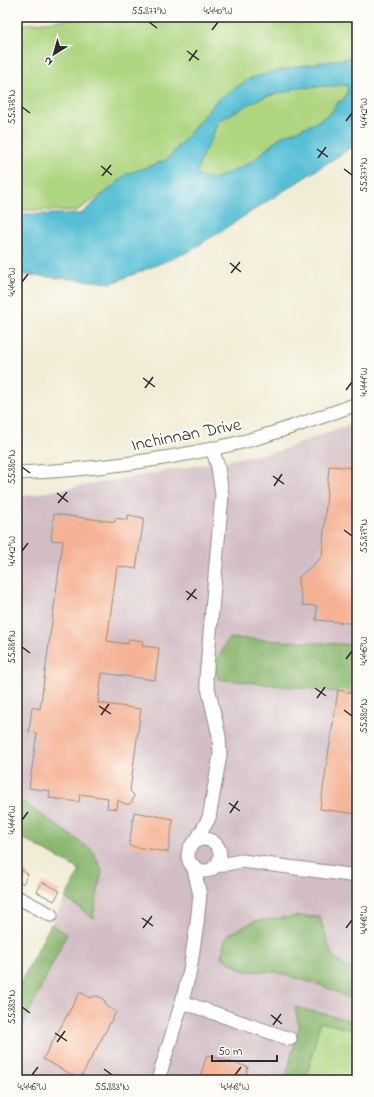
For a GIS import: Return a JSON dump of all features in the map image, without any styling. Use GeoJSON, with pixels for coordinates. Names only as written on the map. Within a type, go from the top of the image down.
{"type":"FeatureCollection","features":[{"type":"Feature","properties":{"kind":"street","name":"Inchinnan Drive"},"geometry":{"type":"LineString","coordinates":[[17,473],[73,470],[139,463],[242,442],[287,429],[357,404]]}},
{"type":"Feature","properties":{"kind":"street"},"geometry":{"type":"LineString","coordinates":[[200,895],[193,865],[190,860],[189,850],[209,818],[220,755],[219,736],[206,679],[222,495],[218,467],[212,448]]}},
{"type":"Feature","properties":{"kind":"street"},"geometry":{"type":"LineString","coordinates":[[158,1080],[182,1002],[190,970],[200,895],[213,867],[219,859],[220,851],[216,845],[209,818]]}},
{"type":"Feature","properties":{"kind":"street"},"geometry":{"type":"LineString","coordinates":[[196,841],[206,839],[242,861]]}},
{"type":"Feature","properties":{"kind":"street"},"geometry":{"type":"LineString","coordinates":[[193,865],[202,870],[242,861],[357,876]]}},
{"type":"Feature","properties":{"kind":"street"},"geometry":{"type":"LineString","coordinates":[[17,897],[51,915]]}},
{"type":"Feature","properties":{"kind":"street"},"geometry":{"type":"LineString","coordinates":[[182,1002],[290,1039]]}},
{"type":"Feature","properties":{"kind":"shaded area"},"geometry":{"type":"Polygon","coordinates":[[[357,421],[357,1080],[17,1080],[17,989],[80,870],[17,835],[17,495],[24,496],[279,451],[357,421]]]}},
{"type":"Feature","properties":{"kind":"green space"},"geometry":{"type":"Polygon","coordinates":[[[93,17],[357,17],[357,57],[294,67],[217,100],[167,160],[127,174],[106,192],[76,211],[17,210],[17,25],[93,17]]]}},
{"type":"Feature","properties":{"kind":"green space"},"geometry":{"type":"Polygon","coordinates":[[[346,85],[348,89],[343,101],[339,101],[331,113],[313,124],[280,137],[253,161],[216,179],[199,177],[197,171],[203,153],[212,138],[217,122],[256,100],[295,88],[346,85]]]}},
{"type":"Feature","properties":{"kind":"green space"},"geometry":{"type":"Polygon","coordinates":[[[229,638],[357,645],[357,694],[218,679],[215,664],[229,638]]]}},
{"type":"Feature","properties":{"kind":"green space"},"geometry":{"type":"Polygon","coordinates":[[[17,798],[92,850],[102,870],[93,918],[65,898],[80,870],[17,835],[17,798]]]}},
{"type":"Feature","properties":{"kind":"green space"},"geometry":{"type":"Polygon","coordinates":[[[299,916],[320,917],[331,953],[347,968],[357,971],[357,1002],[320,985],[275,972],[244,971],[221,957],[226,936],[254,921],[299,916]]]}},
{"type":"Feature","properties":{"kind":"green space"},"geometry":{"type":"Polygon","coordinates":[[[51,924],[67,934],[17,1037],[17,989],[51,924]]]}},
{"type":"Feature","properties":{"kind":"green space"},"geometry":{"type":"Polygon","coordinates":[[[295,1007],[357,1022],[357,1031],[320,1022],[306,1080],[285,1080],[299,1027],[295,1007]]]}},
{"type":"Feature","properties":{"kind":"green space"},"geometry":{"type":"Polygon","coordinates":[[[319,1022],[357,1031],[357,1080],[306,1080],[319,1022]]]}},
{"type":"Feature","properties":{"kind":"water"},"geometry":{"type":"Polygon","coordinates":[[[357,57],[357,144],[188,252],[112,283],[17,274],[17,214],[81,214],[127,174],[167,160],[217,100],[251,78],[294,67],[357,57]],[[346,85],[295,88],[291,91],[261,98],[217,122],[212,138],[203,153],[197,171],[199,177],[216,179],[253,161],[280,137],[313,124],[331,113],[339,101],[343,101],[348,90],[346,85]]]}},
{"type":"Feature","properties":{"kind":"building"},"geometry":{"type":"Polygon","coordinates":[[[329,466],[357,468],[357,624],[316,620],[317,606],[303,605],[298,583],[299,577],[322,557],[329,466]]]}},
{"type":"Feature","properties":{"kind":"building"},"geometry":{"type":"Polygon","coordinates":[[[54,514],[115,522],[115,518],[128,520],[128,515],[144,518],[136,569],[117,566],[107,641],[128,644],[129,639],[143,641],[142,646],[159,648],[155,680],[102,673],[98,703],[141,709],[130,791],[134,795],[133,800],[130,804],[125,804],[118,800],[117,809],[107,808],[108,798],[80,794],[79,802],[49,798],[50,791],[29,788],[37,733],[29,732],[32,707],[40,709],[63,541],[51,540],[54,514]]]}},
{"type":"Feature","properties":{"kind":"building"},"geometry":{"type":"Polygon","coordinates":[[[338,690],[357,694],[357,814],[320,809],[338,690]]]}},
{"type":"Feature","properties":{"kind":"building"},"geometry":{"type":"Polygon","coordinates":[[[134,812],[173,819],[168,852],[129,846],[134,812]]]}},
{"type":"Feature","properties":{"kind":"building"},"geometry":{"type":"Polygon","coordinates":[[[17,868],[28,874],[23,884],[17,880],[17,868]]]}},
{"type":"Feature","properties":{"kind":"building"},"geometry":{"type":"Polygon","coordinates":[[[42,882],[60,891],[54,901],[37,892],[42,882]]]}},
{"type":"Feature","properties":{"kind":"building"},"geometry":{"type":"Polygon","coordinates":[[[80,992],[90,998],[95,996],[100,997],[105,1001],[106,1006],[116,1012],[80,1079],[43,1059],[80,992]]]}},
{"type":"Feature","properties":{"kind":"building"},"geometry":{"type":"Polygon","coordinates":[[[207,1055],[248,1067],[244,1080],[199,1080],[207,1055]]]}}]}
